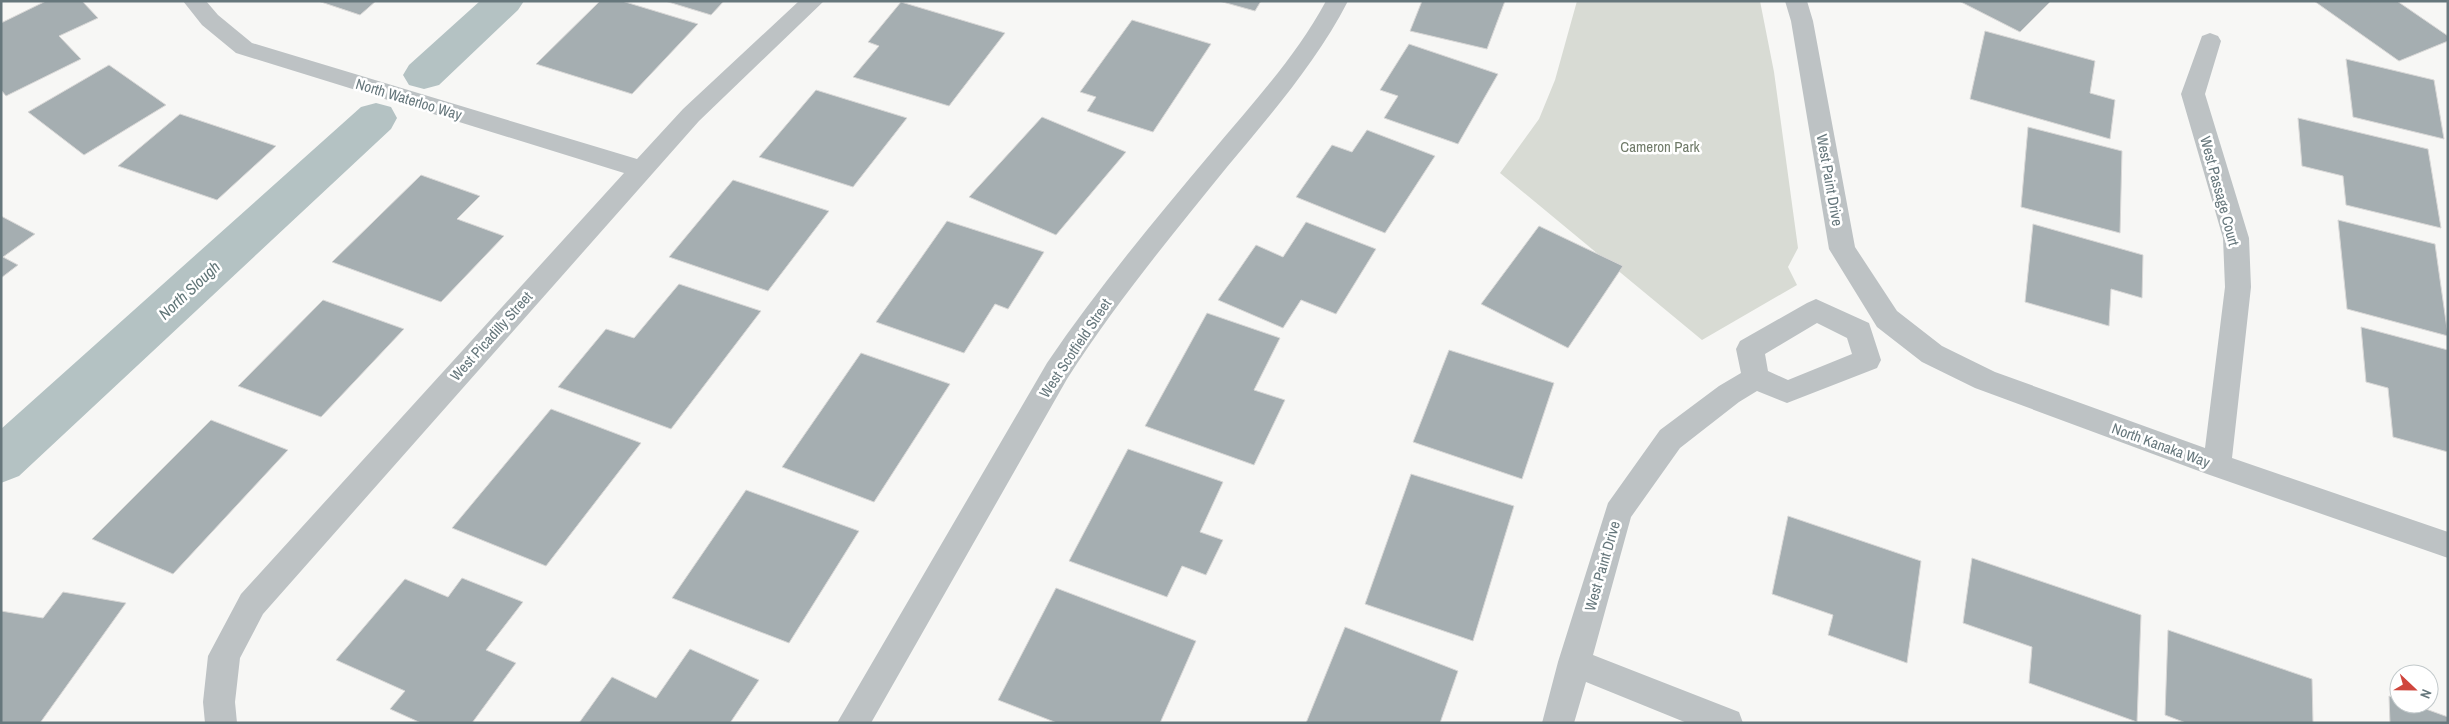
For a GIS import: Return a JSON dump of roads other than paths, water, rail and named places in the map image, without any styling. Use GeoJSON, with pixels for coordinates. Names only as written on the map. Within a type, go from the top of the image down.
{"type":"FeatureCollection","features":[{"type":"Feature","properties":{"kind":"street","name":"North Waterloo Way"},"geometry":{"type":"LineString","coordinates":[[194,1],[210,20],[244,48],[641,169]]}},
{"type":"Feature","properties":{"kind":"street","name":"West Picadilly Street"},"geometry":{"type":"LineString","coordinates":[[220,712],[224,656],[252,604],[691,115],[813,1]]}},
{"type":"Feature","properties":{"kind":"street","name":"West Scotfield Street"},"geometry":{"type":"LineString","coordinates":[[853,723],[1057,371],[1092,318],[1292,71],[1320,34],[1337,1]]}},
{"type":"Feature","properties":{"kind":"street","name":"West Paint Drive"},"geometry":{"type":"LineString","coordinates":[[1796,1],[1802,21],[1842,249],[1886,319]]}},
{"type":"Feature","properties":{"kind":"street","name":"West Passage Court"},"geometry":{"type":"LineString","coordinates":[[2210,41],[2193,94],[2236,238],[2238,287],[2217,465]]}},
{"type":"Feature","properties":{"kind":"street"},"geometry":{"type":"LineString","coordinates":[[1816,310],[1859,331],[1867,360],[1787,392],[1756,378],[1750,350],[1816,310]]}},
{"type":"Feature","properties":{"kind":"street"},"geometry":{"type":"LineString","coordinates":[[1859,331],[1886,319]]}},
{"type":"Feature","properties":{"kind":"street","name":"North Kanaka Way"},"geometry":{"type":"LineString","coordinates":[[1886,319],[1932,354],[1985,380],[2217,465],[2448,546]]}},
{"type":"Feature","properties":{"kind":"street","name":"West Paint Drive"},"geometry":{"type":"LineString","coordinates":[[1558,723],[1618,512],[1670,439],[1730,394],[1756,378]]}},
{"type":"Feature","properties":{"kind":"street"},"geometry":{"type":"LineString","coordinates":[[1574,662],[1727,723]]}},
{"type":"Feature","properties":{"kind":"waterway","name":"North Slough"},"geometry":{"type":"LineString","coordinates":[[424,75],[504,1]]}},
{"type":"Feature","properties":{"kind":"waterway","name":"North Slough"},"geometry":{"type":"LineString","coordinates":[[1,461],[376,118]]}},
{"type":"Feature","properties":{"kind":"park label","name":"Cameron Park"},"geometry":{"type":"Point","coordinates":[1660,146]}}]}
